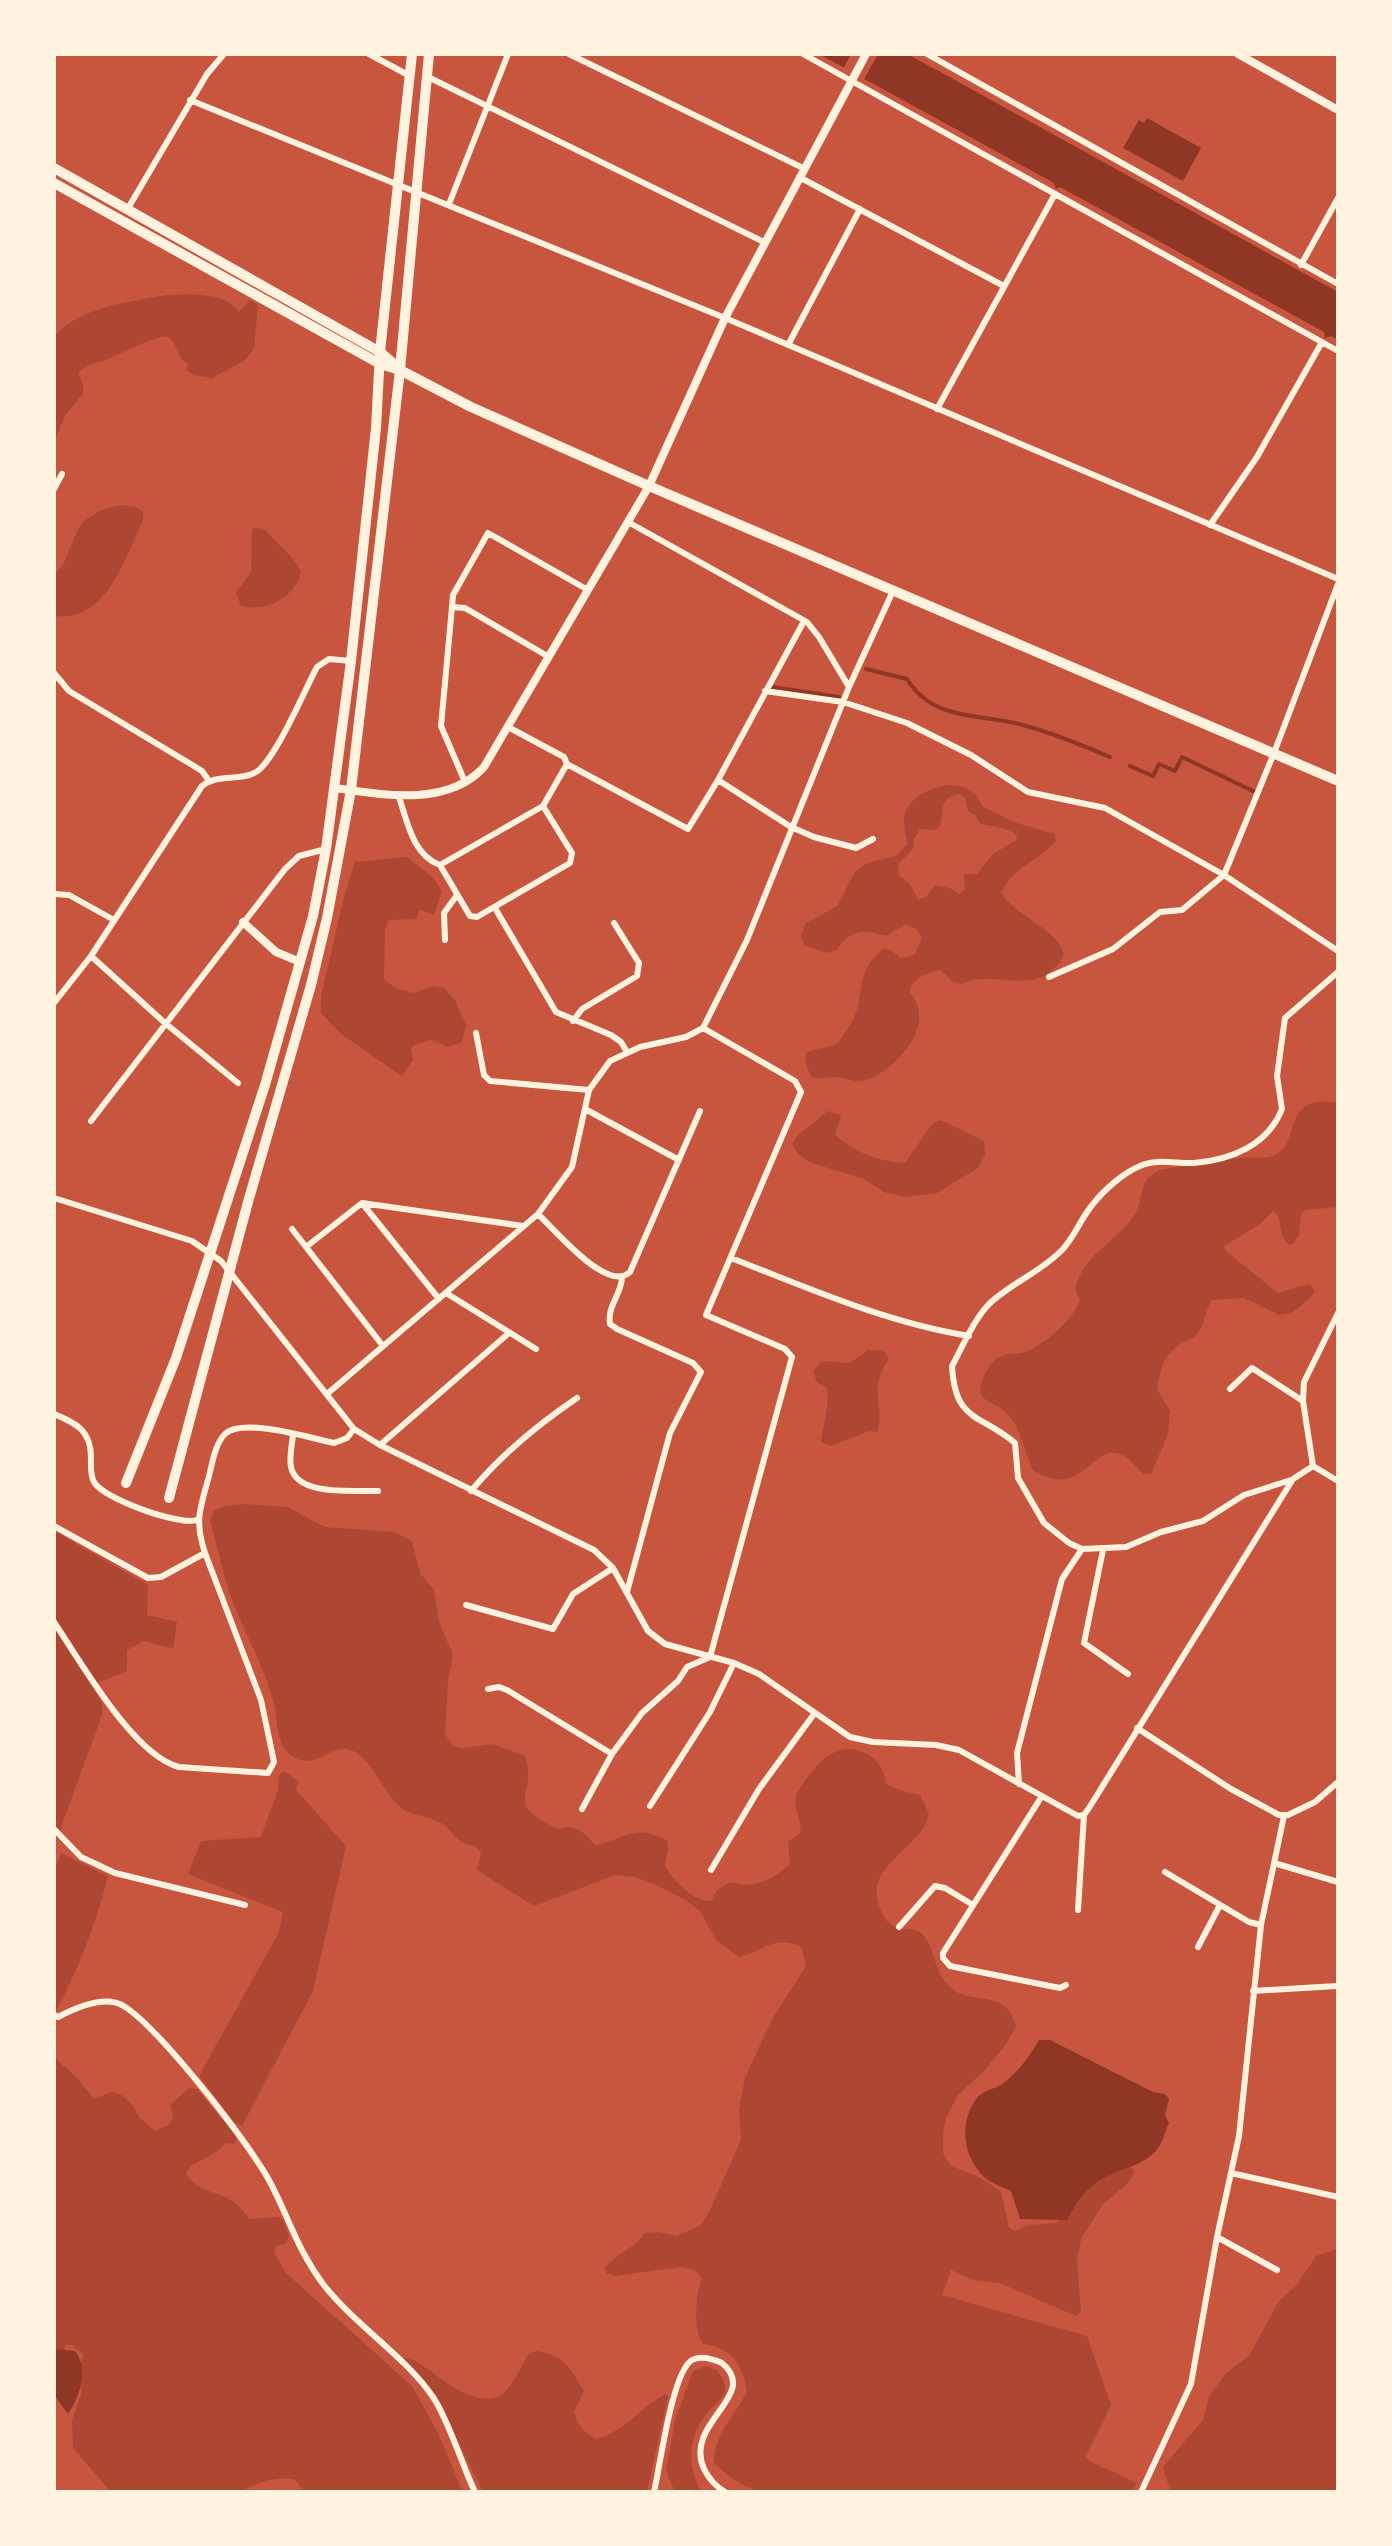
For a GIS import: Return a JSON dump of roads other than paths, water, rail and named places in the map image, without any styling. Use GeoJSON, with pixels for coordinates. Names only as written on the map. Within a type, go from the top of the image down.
{"type":"FeatureCollection","features":[{"type":"Feature","properties":{"kind":"main road"},"geometry":{"type":"LineString","coordinates":[[126,1483],[176,1358],[211,1253],[265,1085],[313,916],[326,849],[351,661],[412,54]]}},
{"type":"Feature","properties":{"kind":"main road"},"geometry":{"type":"LineString","coordinates":[[169,1498],[229,1270],[311,985],[351,790],[400,370],[429,54]]}},
{"type":"Feature","properties":{"kind":"main road"},"geometry":{"type":"LineString","coordinates":[[54,168],[380,352],[400,370]]}},
{"type":"Feature","properties":{"kind":"main road"},"geometry":{"type":"LineString","coordinates":[[54,183],[380,364],[400,370],[471,407],[1338,781]]}},
{"type":"Feature","properties":{"kind":"street"},"geometry":{"type":"LineString","coordinates":[[121,219],[190,100],[224,54]]}},
{"type":"Feature","properties":{"kind":"street"},"geometry":{"type":"LineString","coordinates":[[369,54],[410,76]]}},
{"type":"Feature","properties":{"kind":"street"},"geometry":{"type":"LineString","coordinates":[[449,204],[508,54]]}},
{"type":"Feature","properties":{"kind":"street"},"geometry":{"type":"LineString","coordinates":[[569,54],[801,173],[860,209],[1002,285]]}},
{"type":"Feature","properties":{"kind":"street"},"geometry":{"type":"LineString","coordinates":[[803,54],[1338,351]]}},
{"type":"Feature","properties":{"kind":"street"},"geometry":{"type":"LineString","coordinates":[[335,788],[398,794],[433,793],[465,782],[484,767],[649,486],[725,318],[866,54]]}},
{"type":"Feature","properties":{"kind":"street"},"geometry":{"type":"LineString","coordinates":[[927,54],[1338,284]]}},
{"type":"Feature","properties":{"kind":"street"},"geometry":{"type":"LineString","coordinates":[[1238,54],[1338,110]]}},
{"type":"Feature","properties":{"kind":"street"},"geometry":{"type":"LineString","coordinates":[[426,76],[764,242]]}},
{"type":"Feature","properties":{"kind":"street"},"geometry":{"type":"LineString","coordinates":[[190,100],[725,318],[1338,582],[1224,875],[1182,910],[1160,912],[1113,949],[1049,977]]}},
{"type":"Feature","properties":{"kind":"street"},"geometry":{"type":"LineString","coordinates":[[937,409],[1002,285],[1055,194]]}},
{"type":"Feature","properties":{"kind":"street"},"geometry":{"type":"LineString","coordinates":[[1301,265],[1338,198]]}},
{"type":"Feature","properties":{"kind":"street"},"geometry":{"type":"LineString","coordinates":[[788,345],[860,209]]}},
{"type":"Feature","properties":{"kind":"street"},"geometry":{"type":"LineString","coordinates":[[1210,525],[1257,457],[1322,342]]}},
{"type":"Feature","properties":{"kind":"street"},"geometry":{"type":"LineString","coordinates":[[54,489],[62,474]]}},
{"type":"Feature","properties":{"kind":"street"},"geometry":{"type":"LineString","coordinates":[[628,522],[804,621],[819,637],[849,687]]}},
{"type":"Feature","properties":{"kind":"street"},"geometry":{"type":"LineString","coordinates":[[465,782],[441,726],[453,595],[488,533],[588,590]]}},
{"type":"Feature","properties":{"kind":"street"},"geometry":{"type":"LineString","coordinates":[[327,1394],[538,1214],[572,1167],[589,1090],[610,1061],[627,1052],[686,1037],[703,1028],[747,940],[849,687],[893,591]]}},
{"type":"Feature","properties":{"kind":"street"},"geometry":{"type":"LineString","coordinates":[[452,607],[465,608],[549,657]]}},
{"type":"Feature","properties":{"kind":"street"},"geometry":{"type":"LineString","coordinates":[[508,727],[564,757],[567,764],[688,829],[804,621]]}},
{"type":"Feature","properties":{"kind":"street"},"geometry":{"type":"LineString","coordinates":[[54,1003],[91,956],[198,792],[209,781],[248,775],[262,768],[277,746],[317,667],[329,659],[351,661]]}},
{"type":"Feature","properties":{"kind":"street"},"geometry":{"type":"LineString","coordinates":[[54,673],[69,691],[202,771],[209,781]]}},
{"type":"Feature","properties":{"kind":"street"},"geometry":{"type":"LineString","coordinates":[[765,691],[843,702],[907,723],[971,755],[1028,792],[1105,808],[1224,875],[1338,951]]}},
{"type":"Feature","properties":{"kind":"street"},"geometry":{"type":"LineString","coordinates":[[440,865],[543,806],[567,764]]}},
{"type":"Feature","properties":{"kind":"street"},"geometry":{"type":"LineString","coordinates":[[718,780],[791,827],[814,837],[856,848],[873,839]]}},
{"type":"Feature","properties":{"kind":"street"},"geometry":{"type":"LineString","coordinates":[[398,794],[418,849],[429,861],[440,865],[474,917],[495,908],[570,863],[572,853],[543,806]]}},
{"type":"Feature","properties":{"kind":"street"},"geometry":{"type":"LineString","coordinates":[[91,1121],[285,869],[299,856],[326,849]]}},
{"type":"Feature","properties":{"kind":"street"},"geometry":{"type":"LineString","coordinates":[[54,894],[69,895],[114,920]]}},
{"type":"Feature","properties":{"kind":"street"},"geometry":{"type":"LineString","coordinates":[[445,940],[444,913],[457,895]]}},
{"type":"Feature","properties":{"kind":"street"},"geometry":{"type":"LineString","coordinates":[[495,908],[556,1012],[611,1035],[621,1042],[627,1052]]}},
{"type":"Feature","properties":{"kind":"street"},"geometry":{"type":"LineString","coordinates":[[243,922],[276,952],[300,962]]}},
{"type":"Feature","properties":{"kind":"street"},"geometry":{"type":"LineString","coordinates":[[573,1021],[582,1009],[637,976],[639,963],[614,923]]}},
{"type":"Feature","properties":{"kind":"street"},"geometry":{"type":"LineString","coordinates":[[91,956],[238,1083]]}},
{"type":"Feature","properties":{"kind":"street"},"geometry":{"type":"LineString","coordinates":[[1313,1466],[1293,1479],[1244,1495],[1203,1521],[1161,1532],[1126,1547],[1082,1549],[1044,1523],[1018,1478],[1015,1443],[969,1414],[958,1403],[952,1366],[987,1307],[1056,1256],[1071,1239],[1092,1205],[1140,1165],[1155,1162],[1195,1163],[1239,1154],[1254,1145],[1282,1109],[1277,1076],[1285,1018],[1338,972]]}},
{"type":"Feature","properties":{"kind":"street"},"geometry":{"type":"LineString","coordinates":[[703,1028],[795,1081],[800,1088],[800,1096],[706,1315],[785,1349],[792,1357],[710,1657]]}},
{"type":"Feature","properties":{"kind":"street"},"geometry":{"type":"LineString","coordinates":[[476,1033],[484,1075],[490,1081],[589,1090]]}},
{"type":"Feature","properties":{"kind":"street"},"geometry":{"type":"LineString","coordinates":[[585,1109],[679,1160]]}},
{"type":"Feature","properties":{"kind":"street"},"geometry":{"type":"LineString","coordinates":[[622,1278],[630,1272],[700,1111]]}},
{"type":"Feature","properties":{"kind":"street"},"geometry":{"type":"LineString","coordinates":[[54,1198],[192,1241],[211,1253],[229,1270],[354,1429],[380,1445],[601,1555],[613,1568],[652,1635],[672,1647],[734,1663],[759,1674],[850,1737],[959,1750],[1073,1815],[1084,1815]]}},
{"type":"Feature","properties":{"kind":"street"},"geometry":{"type":"LineString","coordinates":[[306,1247],[362,1203],[523,1226]]}},
{"type":"Feature","properties":{"kind":"street"},"geometry":{"type":"LineString","coordinates":[[362,1203],[439,1299]]}},
{"type":"Feature","properties":{"kind":"street"},"geometry":{"type":"LineString","coordinates":[[538,1214],[594,1268],[622,1278]]}},
{"type":"Feature","properties":{"kind":"street"},"geometry":{"type":"LineString","coordinates":[[292,1229],[383,1346]]}},
{"type":"Feature","properties":{"kind":"street"},"geometry":{"type":"LineString","coordinates":[[731,1258],[841,1300],[948,1333],[969,1336]]}},
{"type":"Feature","properties":{"kind":"street"},"geometry":{"type":"LineString","coordinates":[[622,1278],[609,1314],[610,1324],[693,1363],[701,1372],[670,1433],[627,1592]]}},
{"type":"Feature","properties":{"kind":"street"},"geometry":{"type":"LineString","coordinates":[[446,1293],[536,1349]]}},
{"type":"Feature","properties":{"kind":"street"},"geometry":{"type":"LineString","coordinates":[[1313,1466],[1303,1401],[1307,1374],[1337,1318]]}},
{"type":"Feature","properties":{"kind":"street"},"geometry":{"type":"LineString","coordinates":[[380,1445],[509,1333]]}},
{"type":"Feature","properties":{"kind":"street"},"geometry":{"type":"LineString","coordinates":[[1230,1389],[1252,1368],[1303,1401]]}},
{"type":"Feature","properties":{"kind":"street"},"geometry":{"type":"LineString","coordinates":[[471,1491],[505,1453],[533,1428],[577,1398]]}},
{"type":"Feature","properties":{"kind":"street"},"geometry":{"type":"LineString","coordinates":[[54,1414],[86,1434],[91,1445],[92,1477],[98,1488],[114,1498],[182,1522],[197,1520]]}},
{"type":"Feature","properties":{"kind":"street"},"geometry":{"type":"LineString","coordinates":[[54,1622],[109,1704],[153,1755],[166,1764],[179,1767],[268,1773],[274,1762],[265,1711],[205,1553],[197,1520],[217,1448],[225,1434],[237,1427],[247,1426],[341,1442],[354,1429]]}},
{"type":"Feature","properties":{"kind":"street"},"geometry":{"type":"LineString","coordinates":[[293,1435],[291,1469],[302,1483],[316,1489],[378,1491]]}},
{"type":"Feature","properties":{"kind":"street"},"geometry":{"type":"LineString","coordinates":[[1313,1466],[1338,1481]]}},
{"type":"Feature","properties":{"kind":"street"},"geometry":{"type":"LineString","coordinates":[[1078,1910],[1084,1815],[1293,1479]]}},
{"type":"Feature","properties":{"kind":"street"},"geometry":{"type":"LineString","coordinates":[[54,1526],[148,1578],[161,1577],[205,1553]]}},
{"type":"Feature","properties":{"kind":"street"},"geometry":{"type":"LineString","coordinates":[[1019,1784],[1017,1753],[1062,1579],[1082,1549]]}},
{"type":"Feature","properties":{"kind":"street"},"geometry":{"type":"LineString","coordinates":[[1103,1550],[1084,1643],[1128,1674]]}},
{"type":"Feature","properties":{"kind":"street"},"geometry":{"type":"LineString","coordinates":[[466,1605],[553,1629],[573,1594],[613,1568]]}},
{"type":"Feature","properties":{"kind":"street"},"geometry":{"type":"LineString","coordinates":[[582,1809],[612,1754],[642,1713],[678,1681],[687,1667],[710,1657]]}},
{"type":"Feature","properties":{"kind":"street"},"geometry":{"type":"LineString","coordinates":[[650,1806],[710,1712],[734,1663]]}},
{"type":"Feature","properties":{"kind":"street"},"geometry":{"type":"LineString","coordinates":[[488,1689],[499,1687],[507,1690],[612,1754]]}},
{"type":"Feature","properties":{"kind":"street"},"geometry":{"type":"LineString","coordinates":[[711,1870],[759,1789],[814,1714]]}},
{"type":"Feature","properties":{"kind":"street"},"geometry":{"type":"LineString","coordinates":[[1137,1728],[1272,1813],[1284,1816],[1315,1802],[1338,1783]]}},
{"type":"Feature","properties":{"kind":"street"},"geometry":{"type":"LineString","coordinates":[[1042,1796],[943,1953],[950,1966],[1060,1988],[1066,1985]]}},
{"type":"Feature","properties":{"kind":"street"},"geometry":{"type":"LineString","coordinates":[[1141,2492],[1191,2384],[1243,2114],[1261,1925],[1284,1816]]}},
{"type":"Feature","properties":{"kind":"street"},"geometry":{"type":"LineString","coordinates":[[54,1829],[81,1857],[115,1873],[245,1905]]}},
{"type":"Feature","properties":{"kind":"street"},"geometry":{"type":"LineString","coordinates":[[1274,1863],[1338,1882]]}},
{"type":"Feature","properties":{"kind":"street"},"geometry":{"type":"LineString","coordinates":[[1165,1872],[1249,1922],[1261,1925]]}},
{"type":"Feature","properties":{"kind":"street"},"geometry":{"type":"LineString","coordinates":[[899,1927],[935,1886],[945,1888],[973,1905]]}},
{"type":"Feature","properties":{"kind":"street"},"geometry":{"type":"LineString","coordinates":[[1198,1947],[1220,1905]]}},
{"type":"Feature","properties":{"kind":"street"},"geometry":{"type":"LineString","coordinates":[[1253,1991],[1337,1986]]}},
{"type":"Feature","properties":{"kind":"street"},"geometry":{"type":"LineString","coordinates":[[54,2015],[58,2017],[78,2007],[104,2002],[120,2004],[162,2042],[242,2140],[263,2171],[298,2246],[323,2283],[347,2312],[434,2398],[475,2492]]}},
{"type":"Feature","properties":{"kind":"street"},"geometry":{"type":"LineString","coordinates":[[1231,2173],[1338,2197]]}},
{"type":"Feature","properties":{"kind":"street"},"geometry":{"type":"LineString","coordinates":[[1217,2237],[1277,2270]]}},
{"type":"Feature","properties":{"kind":"street"},"geometry":{"type":"LineString","coordinates":[[654,2492],[681,2372],[692,2360],[699,2358],[722,2363],[733,2380],[734,2387],[729,2399],[705,2431],[700,2456],[709,2477],[725,2492]]}},
{"type":"Feature","properties":{"kind":"waterway"},"geometry":{"type":"LineString","coordinates":[[866,669],[907,679],[930,703],[944,709],[1023,725],[1110,757]]}},
{"type":"Feature","properties":{"kind":"waterway"},"geometry":{"type":"LineString","coordinates":[[772,687],[839,697]]}},
{"type":"Feature","properties":{"kind":"waterway"},"geometry":{"type":"LineString","coordinates":[[1130,766],[1153,776],[1159,764],[1175,771],[1182,757],[1253,791]]}}]}
